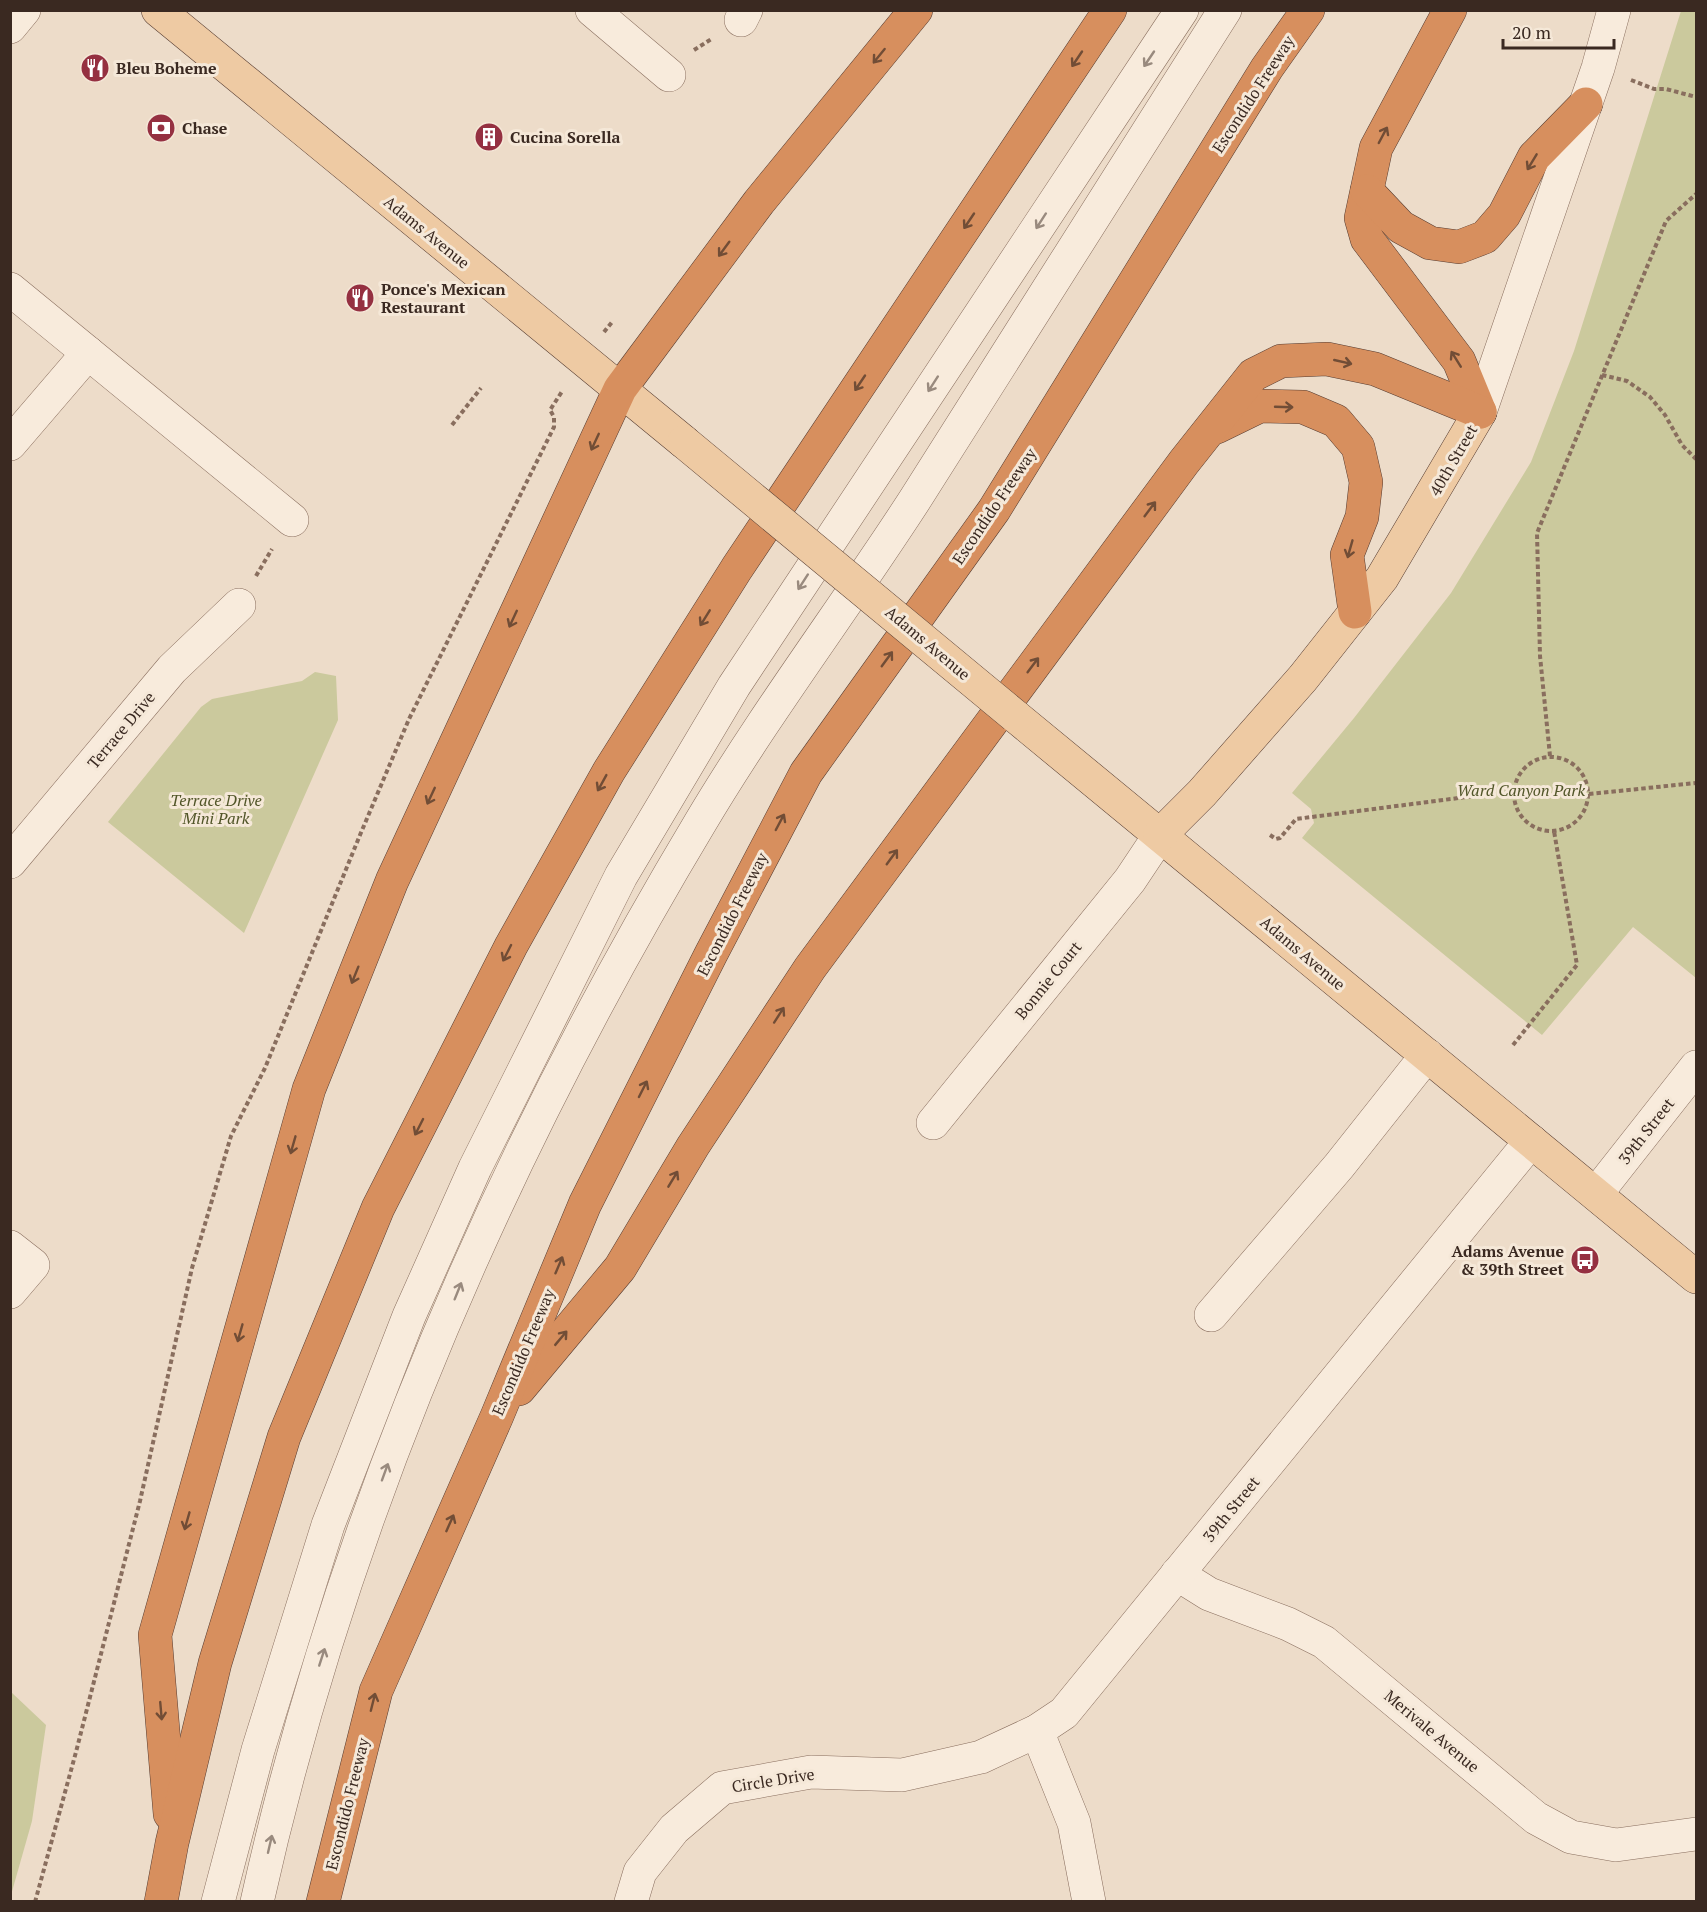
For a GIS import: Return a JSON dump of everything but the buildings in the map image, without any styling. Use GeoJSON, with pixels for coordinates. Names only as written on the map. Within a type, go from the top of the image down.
{"type":"FeatureCollection","features":[{"type":"Feature","properties":{"kind":"highway"},"geometry":{"type":"LineString","coordinates":[[172,1843],[155,1635],[309,1089],[392,881],[620,389],[759,202],[916,10]]}},
{"type":"Feature","properties":{"kind":"highway"},"geometry":{"type":"LineString","coordinates":[[161,1902],[172,1843],[215,1663],[284,1437],[378,1208],[511,945],[609,771],[736,568],[1110,10]]}},
{"type":"Feature","properties":{"kind":"highway","name":"Escondido Freeway"},"geometry":{"type":"LineString","coordinates":[[322,1902],[376,1691],[497,1416],[585,1204],[806,773],[994,510],[1267,68],[1308,10]]}},
{"type":"Feature","properties":{"kind":"highway"},"geometry":{"type":"LineString","coordinates":[[1450,10],[1376,148],[1361,218],[1367,239],[1459,361],[1480,412]]}},
{"type":"Feature","properties":{"kind":"highway"},"geometry":{"type":"LineString","coordinates":[[1367,191],[1401,227],[1430,243],[1459,247],[1485,237],[1504,215],[1534,157],[1586,104]]}},
{"type":"Feature","properties":{"kind":"highway"},"geometry":{"type":"LineString","coordinates":[[497,1416],[620,1268],[693,1146],[810,968],[974,744],[1253,375],[1281,361],[1327,358],[1375,369],[1480,412]]}},
{"type":"Feature","properties":{"kind":"highway"},"geometry":{"type":"LineString","coordinates":[[1210,430],[1260,406],[1303,408],[1336,421],[1358,447],[1366,482],[1362,518],[1347,555],[1354,612]]}},
{"type":"Feature","properties":{"kind":"main road","name":"Adams Avenue"},"geometry":{"type":"LineString","coordinates":[[158,10],[1696,1277]]}},
{"type":"Feature","properties":{"kind":"main road","name":"40th Street"},"geometry":{"type":"LineString","coordinates":[[1160,835],[1202,793],[1303,678],[1382,578],[1480,412]]}},
{"type":"Feature","properties":{"kind":"street"},"geometry":{"type":"LineString","coordinates":[[10,27],[24,10]]}},
{"type":"Feature","properties":{"kind":"street"},"geometry":{"type":"LineString","coordinates":[[592,10],[669,75]]}},
{"type":"Feature","properties":{"kind":"street"},"geometry":{"type":"LineString","coordinates":[[218,1902],[258,1750],[328,1525],[409,1316],[475,1168],[621,876],[734,686],[1182,10]]}},
{"type":"Feature","properties":{"kind":"street"},"geometry":{"type":"LineString","coordinates":[[257,1902],[275,1822],[299,1733],[347,1581],[403,1422],[468,1266],[578,1037],[702,819],[912,503],[1225,10]]}},
{"type":"Feature","properties":{"kind":"street","name":"40th Street"},"geometry":{"type":"LineString","coordinates":[[1480,412],[1598,68],[1614,10]]}},
{"type":"Feature","properties":{"kind":"street"},"geometry":{"type":"LineString","coordinates":[[10,289],[292,520]]}},
{"type":"Feature","properties":{"kind":"street"},"geometry":{"type":"LineString","coordinates":[[10,444],[88,353]]}},
{"type":"Feature","properties":{"kind":"street","name":"Terrace Drive"},"geometry":{"type":"LineString","coordinates":[[10,862],[172,669],[239,605]]}},
{"type":"Feature","properties":{"kind":"street","name":"Bonnie Court"},"geometry":{"type":"LineString","coordinates":[[933,1123],[1130,880],[1160,835]]}},
{"type":"Feature","properties":{"kind":"street"},"geometry":{"type":"LineString","coordinates":[[1211,1315],[1339,1166],[1427,1055]]}},
{"type":"Feature","properties":{"kind":"street","name":"39th Street"},"geometry":{"type":"LineString","coordinates":[[1596,1194],[1696,1067]]}},
{"type":"Feature","properties":{"kind":"street","name":"39th Street"},"geometry":{"type":"LineString","coordinates":[[1037,1731],[1064,1713],[1531,1141]]}},
{"type":"Feature","properties":{"kind":"street"},"geometry":{"type":"LineString","coordinates":[[10,1292],[22,1256]]}},
{"type":"Feature","properties":{"kind":"street","name":"Merivale Avenue"},"geometry":{"type":"LineString","coordinates":[[1177,1574],[1209,1594],[1288,1624],[1324,1642],[1536,1818],[1571,1837],[1616,1845],[1696,1834]]}},
{"type":"Feature","properties":{"kind":"street"},"geometry":{"type":"LineString","coordinates":[[1037,1731],[1074,1823],[1089,1902]]}},
{"type":"Feature","properties":{"kind":"street","name":"Circle Drive"},"geometry":{"type":"LineString","coordinates":[[631,1902],[640,1872],[674,1829],[722,1788],[811,1772],[902,1775],[981,1757],[1037,1731]]}},
{"type":"Feature","properties":{"kind":"path"},"geometry":{"type":"LineString","coordinates":[[669,75],[684,56],[744,15]]}},
{"type":"Feature","properties":{"kind":"path"},"geometry":{"type":"LineString","coordinates":[[1598,68],[1654,89],[1675,91],[1696,97]]}},
{"type":"Feature","properties":{"kind":"path"},"geometry":{"type":"LineString","coordinates":[[1550,756],[1540,656],[1537,533],[1666,221],[1696,194]]}},
{"type":"Feature","properties":{"kind":"path"},"geometry":{"type":"LineString","coordinates":[[1602,375],[1627,381],[1650,397],[1665,415],[1682,445],[1696,459]]}},
{"type":"Feature","properties":{"kind":"path"},"geometry":{"type":"LineString","coordinates":[[452,424],[481,388]]}},
{"type":"Feature","properties":{"kind":"path"},"geometry":{"type":"LineString","coordinates":[[239,605],[292,520]]}},
{"type":"Feature","properties":{"kind":"path"},"geometry":{"type":"LineString","coordinates":[[1550,756],[1567,760],[1581,770],[1588,785],[1589,794],[1582,815],[1565,829],[1554,831],[1542,830],[1530,825],[1520,816],[1513,791],[1521,771],[1529,763],[1550,756]]}},
{"type":"Feature","properties":{"kind":"path"},"geometry":{"type":"LineString","coordinates":[[1589,794],[1696,783]]}},
{"type":"Feature","properties":{"kind":"path"},"geometry":{"type":"LineString","coordinates":[[1270,836],[1275,839],[1280,838],[1296,819],[1513,791]]}},
{"type":"Feature","properties":{"kind":"path"},"geometry":{"type":"LineString","coordinates":[[1513,1045],[1576,965],[1554,831]]}},
{"type":"Feature","properties":{"kind":"green space","name":"Ward Canyon Park"},"geometry":{"type":"Polygon","coordinates":[[[1681,11],[1696,11],[1696,978],[1633,927],[1542,1035],[1302,838],[1314,823],[1311,809],[1292,793],[1354,718],[1451,593],[1531,462],[1574,351],[1681,11]]]}},
{"type":"Feature","properties":{"kind":"green space","name":"Terrace Drive Mini Park"},"geometry":{"type":"Polygon","coordinates":[[[315,672],[336,676],[338,720],[244,933],[108,822],[201,707],[212,699],[302,681],[315,672]]]}},
{"type":"Feature","properties":{"kind":"green space"},"geometry":{"type":"Polygon","coordinates":[[[11,1692],[46,1725],[32,1821],[11,1895],[11,1692]]]}},
{"type":"Feature","properties":{"kind":"place","name":"Bleu Boheme"},"geometry":{"type":"Point","coordinates":[95,68]}},
{"type":"Feature","properties":{"kind":"place","name":"Chase"},"geometry":{"type":"Point","coordinates":[161,128]}},
{"type":"Feature","properties":{"kind":"place","name":"Cucina Sorella"},"geometry":{"type":"Point","coordinates":[489,137]}},
{"type":"Feature","properties":{"kind":"place","name":"Ponce's Mexican Restaurant"},"geometry":{"type":"Point","coordinates":[360,298]}},
{"type":"Feature","properties":{"kind":"place","name":"Adams Avenue & 39th Street"},"geometry":{"type":"Point","coordinates":[1585,1260]}}]}
